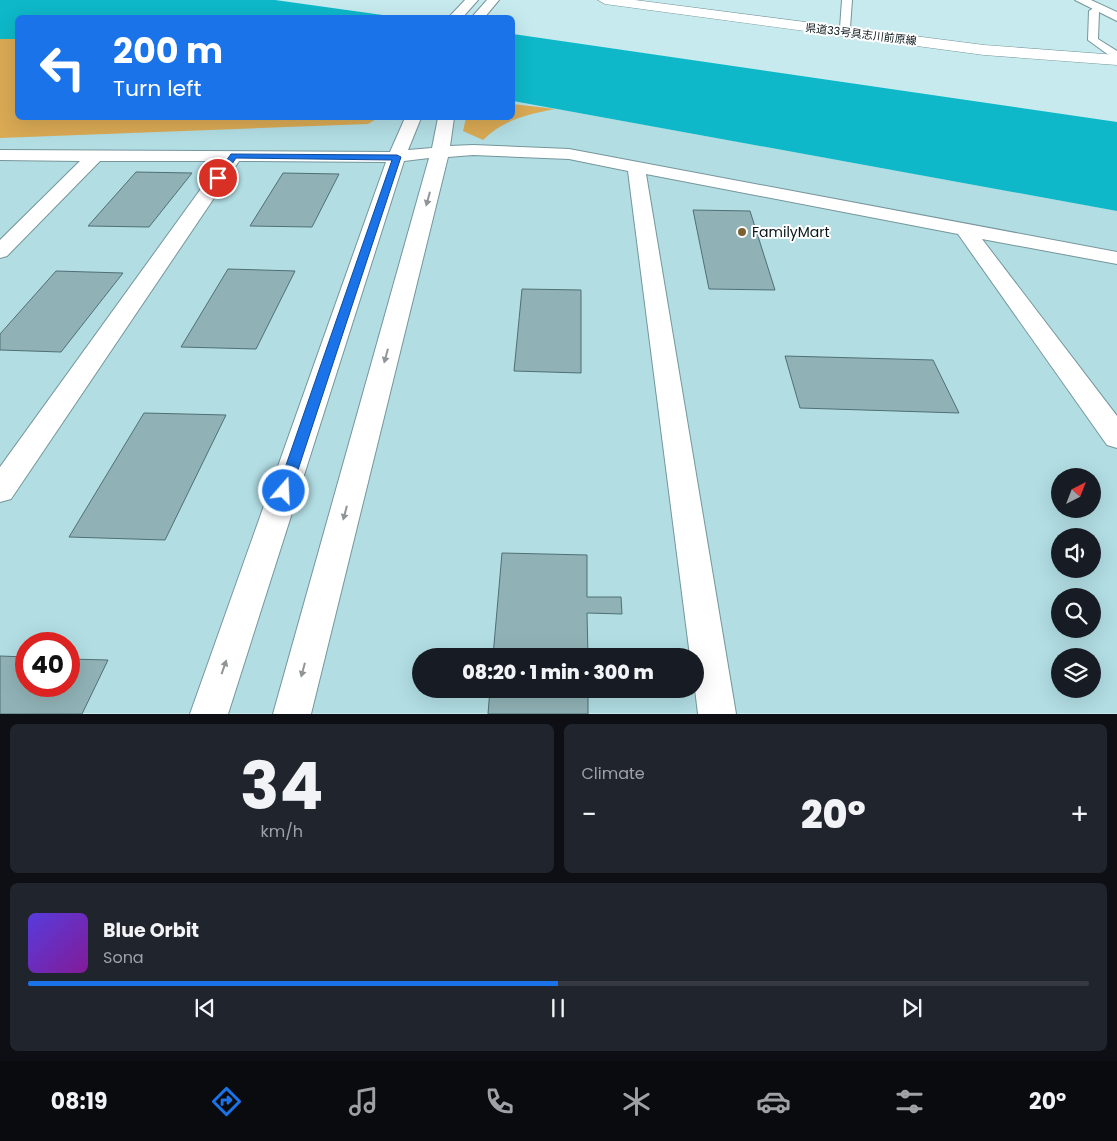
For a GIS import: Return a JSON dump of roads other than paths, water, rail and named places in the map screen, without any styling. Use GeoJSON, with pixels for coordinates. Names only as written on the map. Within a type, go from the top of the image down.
{"type":"FeatureCollection","features":[{"type":"Feature","properties":{"kind":"main road","name":"県道33号具志川前原線"},"geometry":{"type":"LineString","coordinates":[[605,0],[1025,54],[1116,58]]}},
{"type":"Feature","properties":{"kind":"main road","name":"県道33号具志川前原線"},"geometry":{"type":"LineString","coordinates":[[640,0],[845,28],[1116,58]]}},
{"type":"Feature","properties":{"kind":"street"},"geometry":{"type":"LineString","coordinates":[[457,15],[472,0]]}},
{"type":"Feature","properties":{"kind":"street"},"geometry":{"type":"LineString","coordinates":[[480,15],[493,0]]}},
{"type":"Feature","properties":{"kind":"street"},"geometry":{"type":"LineString","coordinates":[[845,28],[847,0]]}},
{"type":"Feature","properties":{"kind":"street"},"geometry":{"type":"LineString","coordinates":[[1081,0],[1117,17]]}},
{"type":"Feature","properties":{"kind":"street"},"geometry":{"type":"LineString","coordinates":[[1098,8],[1094,11],[1093,40],[1116,58]]}},
{"type":"Feature","properties":{"kind":"street"},"geometry":{"type":"LineString","coordinates":[[209,714],[399,152],[412,120]]}},
{"type":"Feature","properties":{"kind":"street"},"geometry":{"type":"LineString","coordinates":[[292,714],[440,152],[446,120]]}},
{"type":"Feature","properties":{"kind":"street"},"geometry":{"type":"LineString","coordinates":[[0,146],[399,152],[540,152],[568,154],[1117,258]]}},
{"type":"Feature","properties":{"kind":"street"},"geometry":{"type":"LineString","coordinates":[[0,155],[234,156],[399,152]]}},
{"type":"Feature","properties":{"kind":"street"},"geometry":{"type":"LineString","coordinates":[[0,252],[96,155]]}},
{"type":"Feature","properties":{"kind":"street"},"geometry":{"type":"LineString","coordinates":[[0,490],[234,156]]}},
{"type":"Feature","properties":{"kind":"street"},"geometry":{"type":"LineString","coordinates":[[636,166],[717,714]]}},
{"type":"Feature","properties":{"kind":"street"},"geometry":{"type":"LineString","coordinates":[[964,228],[1117,437]]}},
{"type":"Feature","properties":{"kind":"water"},"geometry":{"type":"Polygon","coordinates":[[[0,0],[275,0],[383,15],[15,15],[15,39],[0,39],[0,0]]]}},
{"type":"Feature","properties":{"kind":"water"},"geometry":{"type":"Polygon","coordinates":[[[515,34],[1117,122],[1117,211],[515,101],[515,34]]]}},
{"type":"Feature","properties":{"kind":"place","name":"FamilyMart"},"geometry":{"type":"Point","coordinates":[742,232]}}]}
